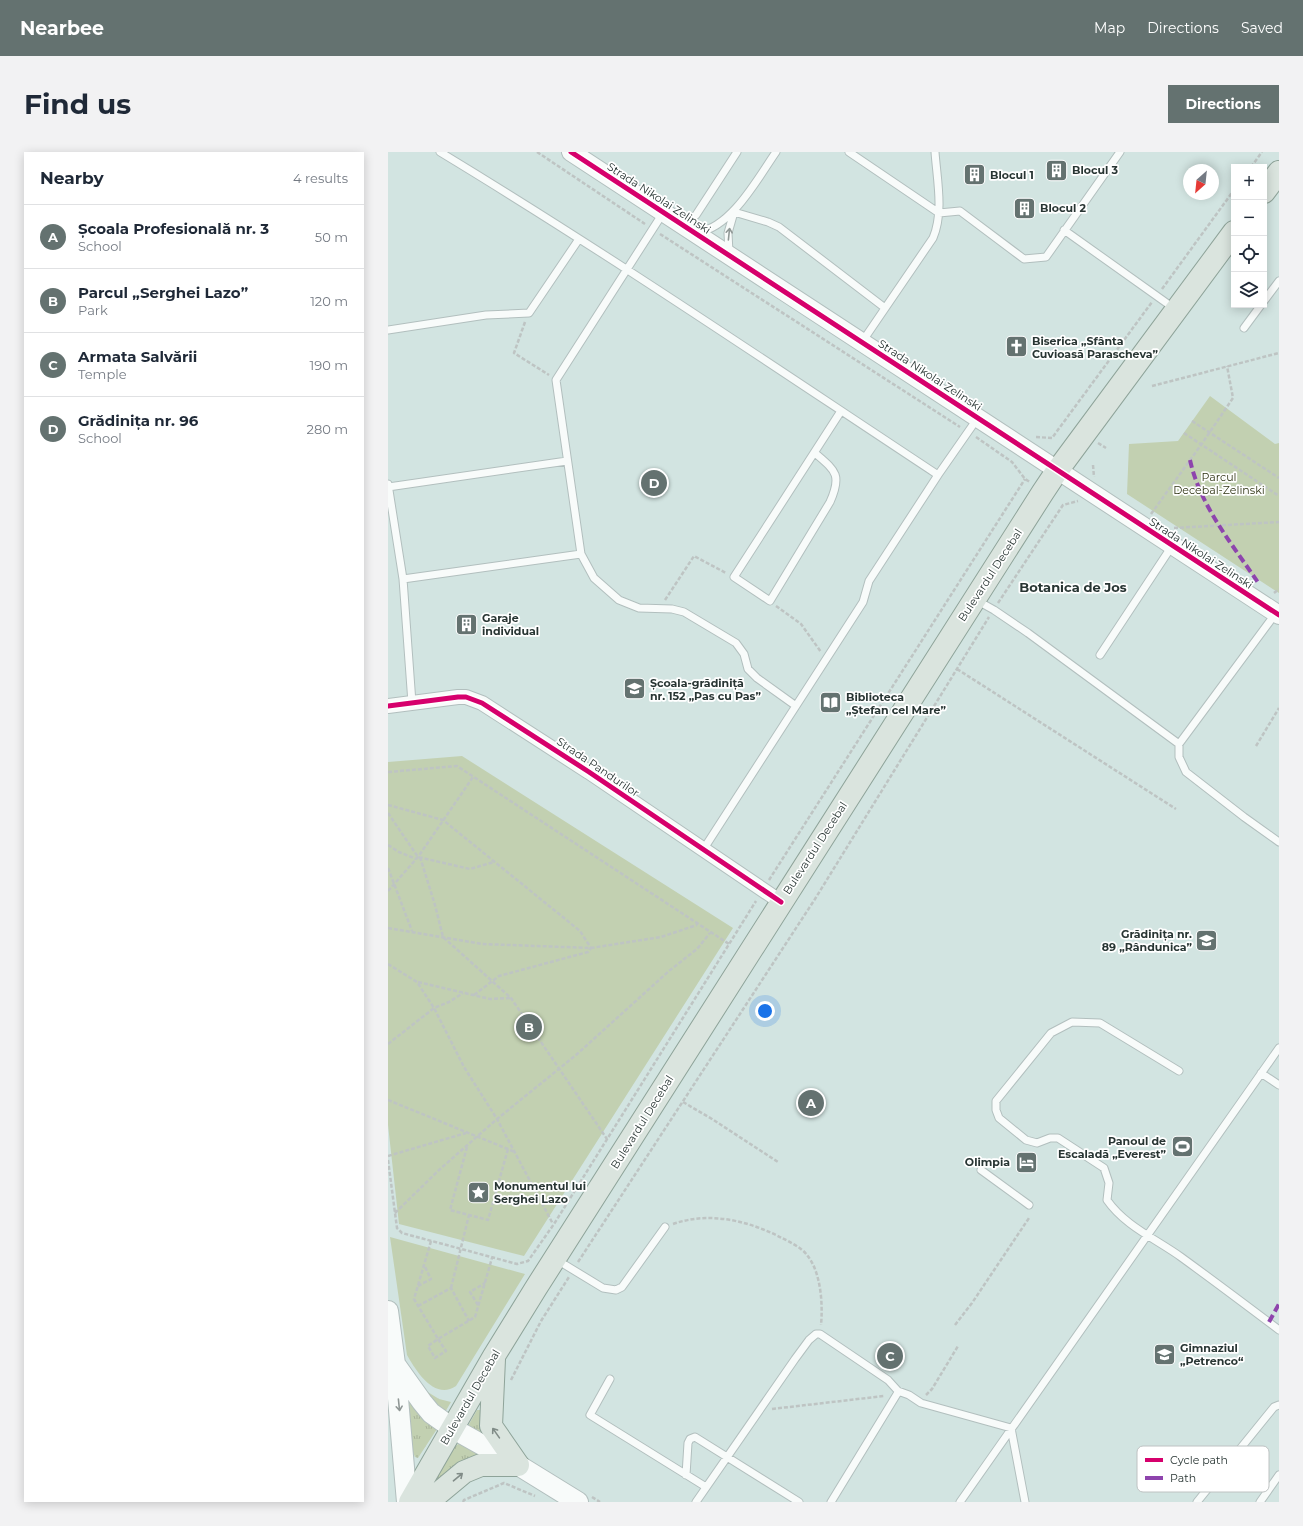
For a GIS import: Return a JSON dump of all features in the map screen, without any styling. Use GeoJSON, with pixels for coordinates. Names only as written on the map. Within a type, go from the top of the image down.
{"type":"FeatureCollection","features":[{"type":"Feature","properties":{"kind":"main road"},"geometry":{"type":"LineString","coordinates":[[1267,188],[1279,172]]}},
{"type":"Feature","properties":{"kind":"main road","name":"Bulevardul Decebal"},"geometry":{"type":"LineString","coordinates":[[408,1502],[494,1356],[555,1259],[781,902],[1057,471],[1231,236]]}},
{"type":"Feature","properties":{"kind":"main road"},"geometry":{"type":"LineString","coordinates":[[388,1311],[395,1364],[408,1502]]}},
{"type":"Feature","properties":{"kind":"main road"},"geometry":{"type":"LineString","coordinates":[[494,1356],[491,1426],[518,1465]]}},
{"type":"Feature","properties":{"kind":"main road"},"geometry":{"type":"LineString","coordinates":[[395,1364],[422,1402],[431,1412],[452,1428],[518,1465],[583,1498]]}},
{"type":"Feature","properties":{"kind":"main road"},"geometry":{"type":"LineString","coordinates":[[428,1502],[464,1472],[481,1465],[518,1465]]}},
{"type":"Feature","properties":{"kind":"street","name":"Strada Nikolai Zelinski"},"geometry":{"type":"LineString","coordinates":[[571,152],[862,342],[973,426],[1057,471],[1172,537],[1278,614]]}},
{"type":"Feature","properties":{"kind":"street","name":"Strada Pandurilor"},"geometry":{"type":"LineString","coordinates":[[388,706],[462,697],[475,699],[583,768],[781,902]]}},
{"type":"Feature","properties":{"kind":"lane"},"geometry":{"type":"LineString","coordinates":[[440,152],[627,270],[938,475]]}},
{"type":"Feature","properties":{"kind":"lane"},"geometry":{"type":"LineString","coordinates":[[688,229],[737,152]]}},
{"type":"Feature","properties":{"kind":"lane"},"geometry":{"type":"LineString","coordinates":[[730,257],[728,233],[734,212],[776,152]]}},
{"type":"Feature","properties":{"kind":"lane"},"geometry":{"type":"LineString","coordinates":[[849,152],[939,213],[960,211],[1024,259],[1046,256],[1117,153]]}},
{"type":"Feature","properties":{"kind":"lane"},"geometry":{"type":"LineString","coordinates":[[862,342],[934,238],[939,213],[935,152]]}},
{"type":"Feature","properties":{"kind":"lane"},"geometry":{"type":"LineString","coordinates":[[688,229],[711,228],[734,212]]}},
{"type":"Feature","properties":{"kind":"lane"},"geometry":{"type":"LineString","coordinates":[[734,212],[768,222],[779,227],[885,308]]}},
{"type":"Feature","properties":{"kind":"lane"},"geometry":{"type":"LineString","coordinates":[[664,213],[556,380],[581,554],[594,578],[619,600],[639,608],[672,609],[684,612],[736,644],[744,654],[748,669],[757,678],[796,706]]}},
{"type":"Feature","properties":{"kind":"lane"},"geometry":{"type":"LineString","coordinates":[[1064,230],[1177,310]]}},
{"type":"Feature","properties":{"kind":"lane"},"geometry":{"type":"LineString","coordinates":[[388,330],[486,315],[529,312],[579,239]]}},
{"type":"Feature","properties":{"kind":"lane"},"geometry":{"type":"LineString","coordinates":[[1267,297],[1279,281]]}},
{"type":"Feature","properties":{"kind":"lane"},"geometry":{"type":"LineString","coordinates":[[1244,328],[1259,308]]}},
{"type":"Feature","properties":{"kind":"lane"},"geometry":{"type":"LineString","coordinates":[[815,453],[830,466],[836,477],[837,484],[830,502],[770,601],[734,577],[841,411]]}},
{"type":"Feature","properties":{"kind":"lane"},"geometry":{"type":"LineString","coordinates":[[703,850],[863,602],[869,581],[938,475],[973,426]]}},
{"type":"Feature","properties":{"kind":"lane"},"geometry":{"type":"LineString","coordinates":[[412,703],[403,579],[388,485],[567,461]]}},
{"type":"Feature","properties":{"kind":"lane"},"geometry":{"type":"LineString","coordinates":[[1100,655],[1172,537]]}},
{"type":"Feature","properties":{"kind":"lane"},"geometry":{"type":"LineString","coordinates":[[403,579],[581,554]]}},
{"type":"Feature","properties":{"kind":"lane"},"geometry":{"type":"LineString","coordinates":[[975,599],[1028,633],[1179,744]]}},
{"type":"Feature","properties":{"kind":"lane"},"geometry":{"type":"LineString","coordinates":[[1278,614],[1179,744],[1179,757],[1186,772],[1279,842]]}},
{"type":"Feature","properties":{"kind":"lane"},"geometry":{"type":"LineString","coordinates":[[1179,1071],[1100,1023],[1072,1022],[1051,1033],[996,1101],[996,1110],[998,1118],[1026,1140],[1038,1143],[1050,1138],[1058,1138],[1104,1168],[1109,1183],[1107,1200],[1114,1210],[1147,1236],[1180,1256],[1279,1330]]}},
{"type":"Feature","properties":{"kind":"lane"},"geometry":{"type":"LineString","coordinates":[[960,1502],[1279,1048]]}},
{"type":"Feature","properties":{"kind":"lane"},"geometry":{"type":"LineString","coordinates":[[1261,1073],[1279,1085]]}},
{"type":"Feature","properties":{"kind":"lane"},"geometry":{"type":"LineString","coordinates":[[981,1170],[1029,1205]]}},
{"type":"Feature","properties":{"kind":"lane"},"geometry":{"type":"LineString","coordinates":[[555,1259],[604,1288],[616,1290],[622,1287],[665,1227]]}},
{"type":"Feature","properties":{"kind":"lane"},"geometry":{"type":"LineString","coordinates":[[696,1502],[809,1340],[816,1334],[820,1334],[888,1380],[898,1391],[921,1403],[1011,1428]]}},
{"type":"Feature","properties":{"kind":"lane"},"geometry":{"type":"LineString","coordinates":[[610,1380],[590,1415],[706,1487]]}},
{"type":"Feature","properties":{"kind":"lane"},"geometry":{"type":"LineString","coordinates":[[831,1502],[898,1391]]}},
{"type":"Feature","properties":{"kind":"lane"},"geometry":{"type":"LineString","coordinates":[[1242,1446],[1274,1407],[1279,1405]]}},
{"type":"Feature","properties":{"kind":"lane"},"geometry":{"type":"LineString","coordinates":[[1011,1428],[1025,1502]]}},
{"type":"Feature","properties":{"kind":"lane"},"geometry":{"type":"LineString","coordinates":[[686,1475],[688,1443],[692,1437],[700,1440],[799,1502]]}},
{"type":"Feature","properties":{"kind":"lane"},"geometry":{"type":"LineString","coordinates":[[1269,1489],[1279,1475]]}},
{"type":"Feature","properties":{"kind":"lane"},"geometry":{"type":"LineString","coordinates":[[1197,1502],[1205,1492]]}},
{"type":"Feature","properties":{"kind":"lane"},"geometry":{"type":"LineString","coordinates":[[1260,1502],[1267,1492]]}},
{"type":"Feature","properties":{"kind":"path"},"geometry":{"type":"LineString","coordinates":[[388,1160],[397,1228],[402,1233],[460,1250],[517,1264],[528,1261],[554,1224],[762,890],[1025,479],[1012,462],[973,426],[653,229],[537,152]]}},
{"type":"Feature","properties":{"kind":"path"},"geometry":{"type":"LineString","coordinates":[[1253,164],[1262,152]]}},
{"type":"Feature","properties":{"kind":"path"},"geometry":{"type":"LineString","coordinates":[[1029,437],[1052,438],[1231,194]]}},
{"type":"Feature","properties":{"kind":"path"},"geometry":{"type":"LineString","coordinates":[[529,312],[514,353],[556,380]]}},
{"type":"Feature","properties":{"kind":"path"},"geometry":{"type":"LineString","coordinates":[[1152,386],[1279,353]]}},
{"type":"Feature","properties":{"kind":"path"},"geometry":{"type":"LineString","coordinates":[[1150,514],[1201,445],[1233,398],[1227,366]]}},
{"type":"Feature","properties":{"kind":"path"},"geometry":{"type":"LineString","coordinates":[[1192,422],[1279,478]]}},
{"type":"Feature","properties":{"kind":"path"},"geometry":{"type":"LineString","coordinates":[[1184,433],[1279,496]]}},
{"type":"Feature","properties":{"kind":"path"},"geometry":{"type":"LineString","coordinates":[[509,1384],[541,1320],[815,899],[994,610],[1063,505],[1082,500]]}},
{"type":"Feature","properties":{"kind":"path"},"geometry":{"type":"LineString","coordinates":[[1172,537],[1279,522]]}},
{"type":"Feature","properties":{"kind":"path"},"geometry":{"type":"LineString","coordinates":[[659,609],[694,556],[734,577]]}},
{"type":"Feature","properties":{"kind":"path"},"geometry":{"type":"LineString","coordinates":[[1274,593],[1279,589]]}},
{"type":"Feature","properties":{"kind":"path"},"geometry":{"type":"LineString","coordinates":[[770,601],[801,624],[826,658]]}},
{"type":"Feature","properties":{"kind":"path"},"geometry":{"type":"LineString","coordinates":[[957,669],[1176,809]]}},
{"type":"Feature","properties":{"kind":"path"},"geometry":{"type":"LineString","coordinates":[[1256,746],[1279,708]]}},
{"type":"Feature","properties":{"kind":"path"},"geometry":{"type":"LineString","coordinates":[[388,772],[457,766],[729,944]]}},
{"type":"Feature","properties":{"kind":"path"},"geometry":{"type":"LineString","coordinates":[[388,891],[418,858],[473,777]]}},
{"type":"Feature","properties":{"kind":"path"},"geometry":{"type":"LineString","coordinates":[[388,805],[443,820],[580,931],[591,948]]}},
{"type":"Feature","properties":{"kind":"path"},"geometry":{"type":"LineString","coordinates":[[388,813],[418,858],[443,937],[511,998],[607,1140]]}},
{"type":"Feature","properties":{"kind":"path"},"geometry":{"type":"LineString","coordinates":[[388,845],[418,858],[470,869],[494,862]]}},
{"type":"Feature","properties":{"kind":"path"},"geometry":{"type":"LineString","coordinates":[[388,868],[412,931]]}},
{"type":"Feature","properties":{"kind":"path"},"geometry":{"type":"LineString","coordinates":[[388,928],[482,944],[591,948],[661,937],[697,924]]}},
{"type":"Feature","properties":{"kind":"path"},"geometry":{"type":"LineString","coordinates":[[395,1213],[438,1170],[477,1138],[497,1119],[576,1055],[669,970],[697,949],[710,933]]}},
{"type":"Feature","properties":{"kind":"path"},"geometry":{"type":"LineString","coordinates":[[474,995],[499,976],[588,952],[591,948]]}},
{"type":"Feature","properties":{"kind":"path"},"geometry":{"type":"LineString","coordinates":[[388,964],[417,982],[490,999],[511,998]]}},
{"type":"Feature","properties":{"kind":"path"},"geometry":{"type":"LineString","coordinates":[[417,982],[434,1008],[464,1067],[497,1119],[554,1224]]}},
{"type":"Feature","properties":{"kind":"path"},"geometry":{"type":"LineString","coordinates":[[388,1044],[434,1008],[449,1002],[464,992]]}},
{"type":"Feature","properties":{"kind":"path"},"geometry":{"type":"LineString","coordinates":[[388,1100],[477,1138],[515,1152]]}},
{"type":"Feature","properties":{"kind":"path"},"geometry":{"type":"LineString","coordinates":[[683,1102],[778,1162]]}},
{"type":"Feature","properties":{"kind":"path"},"geometry":{"type":"LineString","coordinates":[[388,1156],[466,1133]]}},
{"type":"Feature","properties":{"kind":"path"},"geometry":{"type":"LineString","coordinates":[[467,1146],[450,1210],[488,1220],[508,1149]]}},
{"type":"Feature","properties":{"kind":"path"},"geometry":{"type":"LineString","coordinates":[[468,1321],[451,1288],[469,1215]]}},
{"type":"Feature","properties":{"kind":"path"},"geometry":{"type":"LineString","coordinates":[[665,1227],[696,1218],[730,1220],[757,1227],[788,1241],[806,1254],[815,1268],[819,1284],[821,1321],[820,1334]]}},
{"type":"Feature","properties":{"kind":"path"},"geometry":{"type":"LineString","coordinates":[[955,1325],[972,1303],[1029,1218]]}},
{"type":"Feature","properties":{"kind":"path"},"geometry":{"type":"LineString","coordinates":[[431,1241],[414,1299],[438,1339],[446,1351],[435,1358],[428,1346],[438,1339],[475,1317],[492,1258]]}},
{"type":"Feature","properties":{"kind":"path"},"geometry":{"type":"LineString","coordinates":[[418,1286],[432,1279],[424,1265]]}},
{"type":"Feature","properties":{"kind":"path"},"geometry":{"type":"LineString","coordinates":[[478,1305],[470,1292],[485,1283]]}},
{"type":"Feature","properties":{"kind":"path"},"geometry":{"type":"LineString","coordinates":[[418,1306],[451,1288]]}},
{"type":"Feature","properties":{"kind":"path"},"geometry":{"type":"LineString","coordinates":[[915,1400],[925,1396],[932,1389],[958,1346]]}},
{"type":"Feature","properties":{"kind":"path"},"geometry":{"type":"LineString","coordinates":[[759,1410],[882,1397],[898,1391]]}},
{"type":"Feature","properties":{"kind":"path"},"geometry":{"type":"LineString","coordinates":[[463,1502],[464,1500],[504,1483],[537,1497]]}},
{"type":"Feature","properties":{"kind":"path"},"geometry":{"type":"LineString","coordinates":[[583,1498],[600,1502]]}},
{"type":"Feature","properties":{"kind":"green space","name":"Parcul Decebal-Zelinski"},"geometry":{"type":"Polygon","coordinates":[[[1210,396],[1275,444],[1279,443],[1279,593],[1127,494],[1129,444],[1178,441],[1210,396]]]}},
{"type":"Feature","properties":{"kind":"green space"},"geometry":{"type":"Polygon","coordinates":[[[462,756],[733,928],[524,1256],[399,1224],[388,1125],[388,762],[462,756]]]}},
{"type":"Feature","properties":{"kind":"green space"},"geometry":{"type":"Polygon","coordinates":[[[390,1237],[525,1274],[456,1386],[448,1390],[441,1390],[427,1382],[421,1376],[407,1355],[390,1237]]]}},
{"type":"Feature","properties":{"kind":"green space"},"geometry":{"type":"Polygon","coordinates":[[[426,1391],[439,1399],[451,1402],[444,1414],[426,1391]]]}},
{"type":"Feature","properties":{"kind":"green space"},"geometry":{"type":"Polygon","coordinates":[[[408,1396],[437,1429],[418,1458],[415,1457],[413,1452],[407,1401],[408,1396]]]}},
{"type":"Feature","properties":{"kind":"green space"},"geometry":{"type":"Polygon","coordinates":[[[477,1410],[482,1410],[482,1434],[468,1426],[477,1410]]]}},
{"type":"Feature","properties":{"kind":"green space"},"geometry":{"type":"Polygon","coordinates":[[[460,1443],[487,1455],[426,1494],[455,1446],[460,1443]]]}},
{"type":"Feature","properties":{"kind":"marked path"},"geometry":{"type":"LineString","coordinates":[[1190,460],[1201,493],[1209,509],[1218,525],[1259,584]]}},
{"type":"Feature","properties":{"kind":"marked path"},"geometry":{"type":"LineString","coordinates":[[1269,1322],[1279,1304]]}},
{"type":"Feature","properties":{"kind":"cycle path"},"geometry":{"type":"LineString","coordinates":[[571,152],[1279,615]]}},
{"type":"Feature","properties":{"kind":"cycle path"},"geometry":{"type":"LineString","coordinates":[[388,706],[458,697],[466,697],[482,703],[589,772],[781,902]]}},
{"type":"Feature","properties":{"kind":"place","name":"Blocul 3"},"geometry":{"type":"Point","coordinates":[1056,170]}},
{"type":"Feature","properties":{"kind":"place","name":"Blocul 1"},"geometry":{"type":"Point","coordinates":[975,175]}},
{"type":"Feature","properties":{"kind":"place","name":"Blocul 2"},"geometry":{"type":"Point","coordinates":[1024,208]}},
{"type":"Feature","properties":{"kind":"place","name":"Biserica „Sfânta Cuvioasă Parascheva”"},"geometry":{"type":"Point","coordinates":[1016,347]}},
{"type":"Feature","properties":{"kind":"place","name":"Grădinița nr. 96"},"geometry":{"type":"Point","coordinates":[654,483]}},
{"type":"Feature","properties":{"kind":"place","name":"Garaje individual"},"geometry":{"type":"Point","coordinates":[466,624]}},
{"type":"Feature","properties":{"kind":"place","name":"Școala-grădiniță nr. 152 „Pas cu Pas”"},"geometry":{"type":"Point","coordinates":[634,689]}},
{"type":"Feature","properties":{"kind":"place","name":"Biblioteca „Ștefan cel Mare”"},"geometry":{"type":"Point","coordinates":[831,703]}},
{"type":"Feature","properties":{"kind":"place","name":"Grădinița nr. 89 „Rândunica”"},"geometry":{"type":"Point","coordinates":[1207,940]}},
{"type":"Feature","properties":{"kind":"place","name":"Parcul „Serghei Lazo”"},"geometry":{"type":"Point","coordinates":[529,1027]}},
{"type":"Feature","properties":{"kind":"place","name":"Școala Profesională nr. 3"},"geometry":{"type":"Point","coordinates":[811,1103]}},
{"type":"Feature","properties":{"kind":"place","name":"Panoul de Escaladă „Everest”"},"geometry":{"type":"Point","coordinates":[1182,1147]}},
{"type":"Feature","properties":{"kind":"place","name":"Olimpia"},"geometry":{"type":"Point","coordinates":[1026,1162]}},
{"type":"Feature","properties":{"kind":"place","name":"Monumentul lui Serghei Lazo"},"geometry":{"type":"Point","coordinates":[478,1192]}},
{"type":"Feature","properties":{"kind":"place","name":"Gimnaziul „Petrenco“"},"geometry":{"type":"Point","coordinates":[1165,1354]}},
{"type":"Feature","properties":{"kind":"place","name":"Armata Salvării"},"geometry":{"type":"Point","coordinates":[890,1356]}},
{"type":"Feature","properties":{"kind":"district","name":"Botanica de Jos"},"geometry":{"type":"Point","coordinates":[1073,587]}}]}
